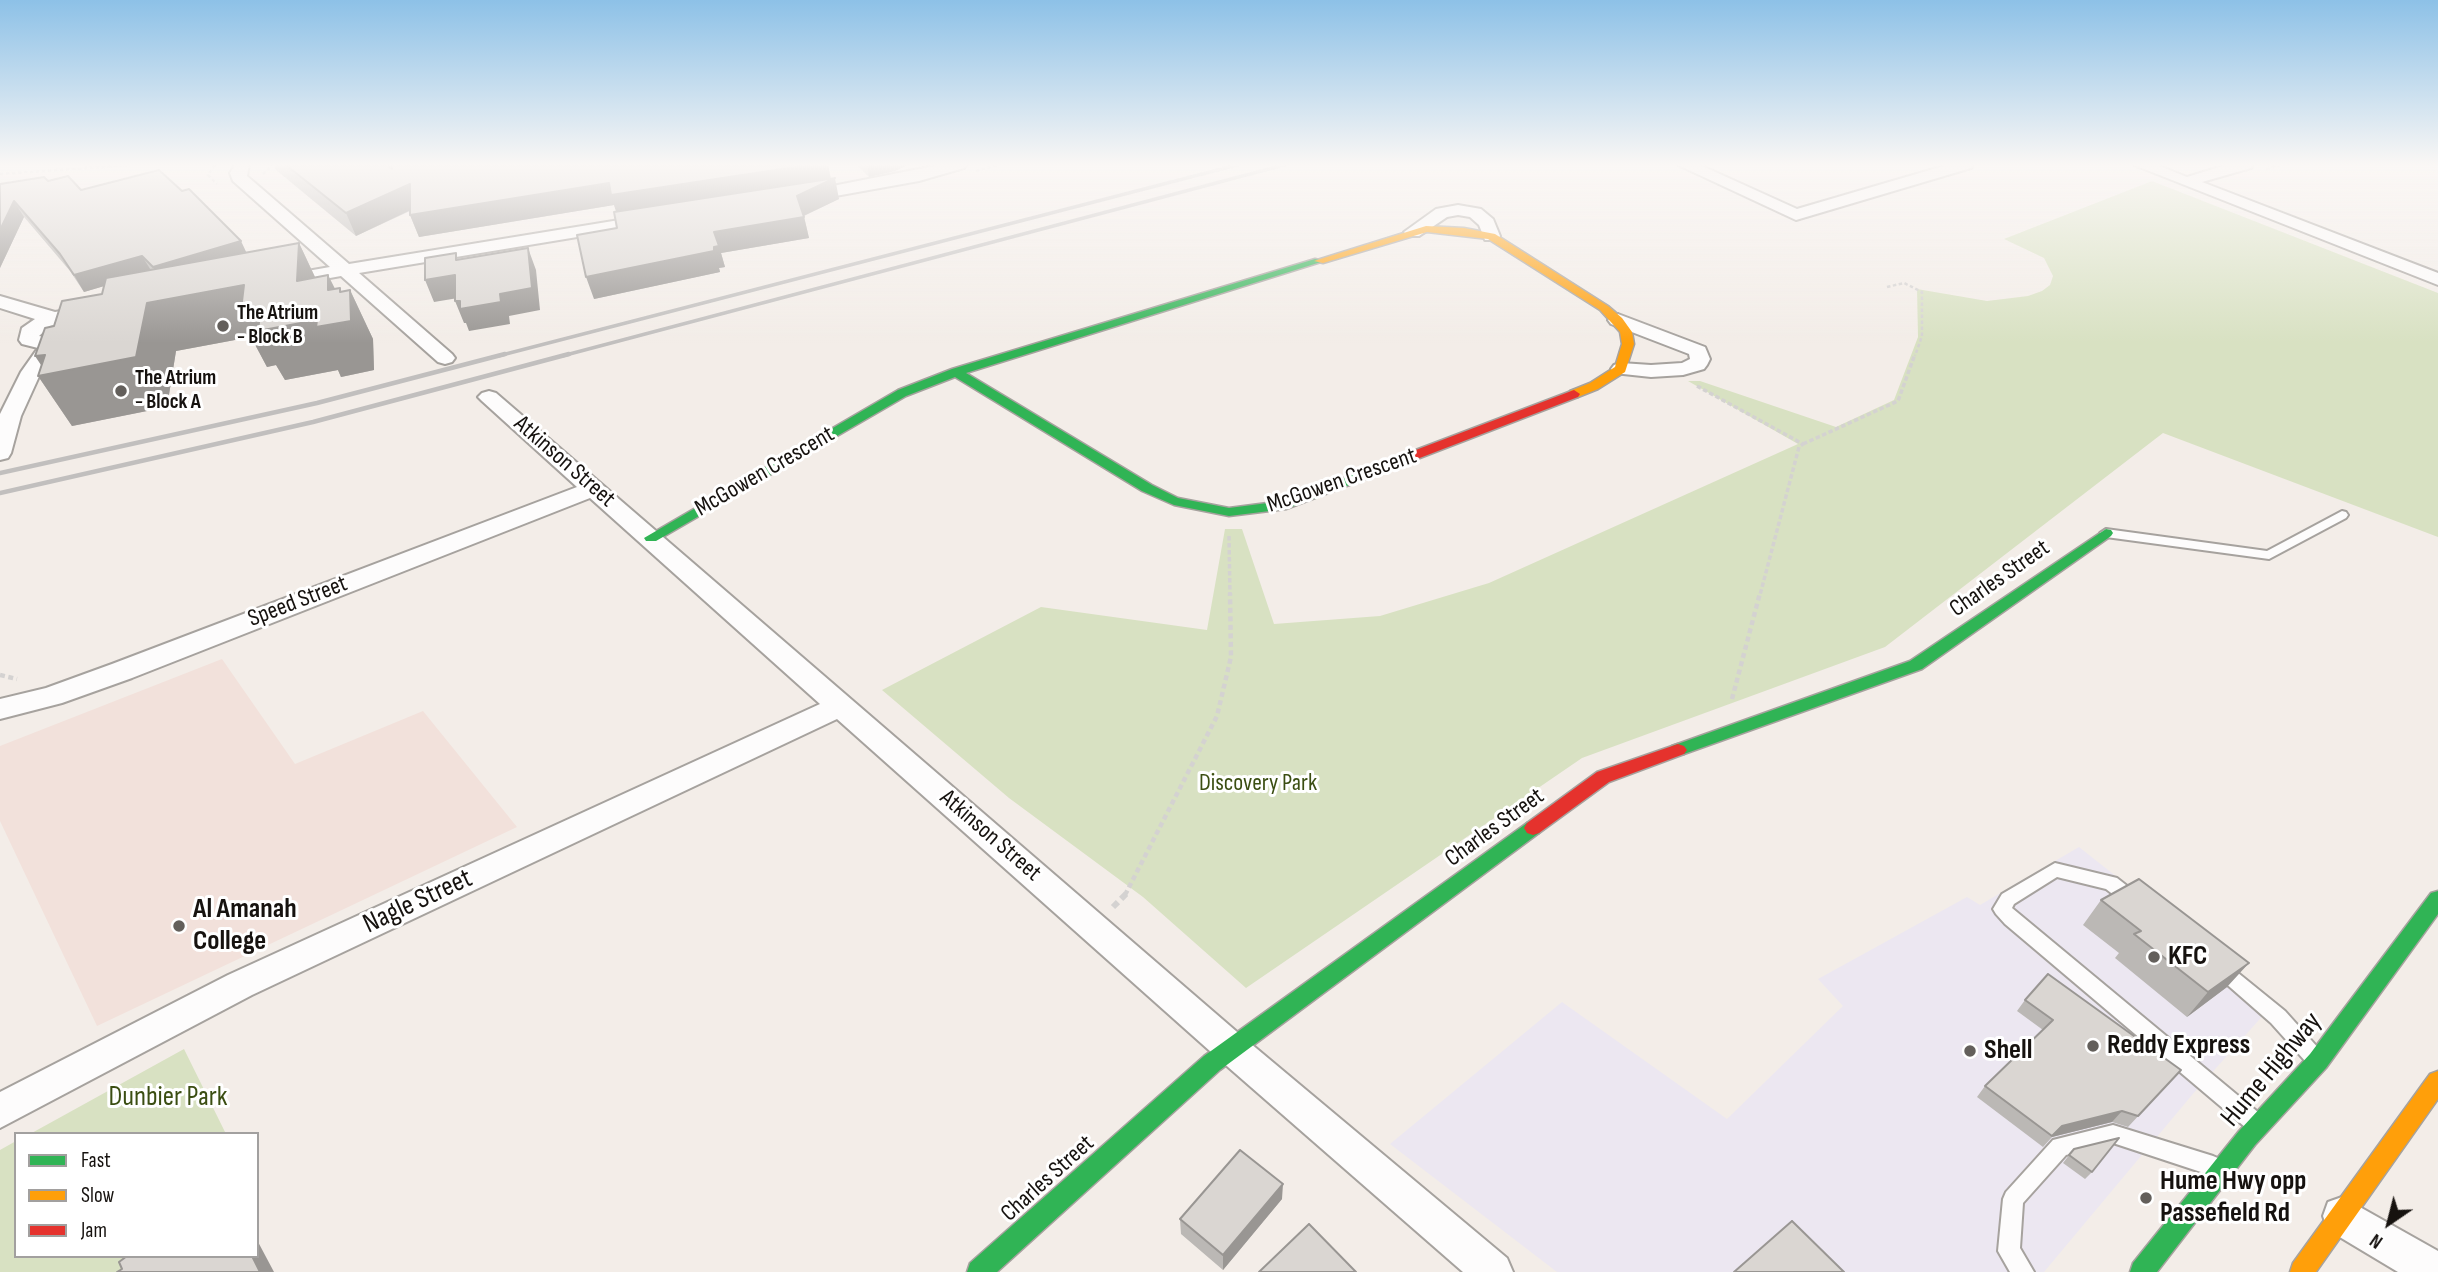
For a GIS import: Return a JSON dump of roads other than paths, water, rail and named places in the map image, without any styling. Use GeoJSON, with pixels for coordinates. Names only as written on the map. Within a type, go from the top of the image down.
{"type":"FeatureCollection","features":[{"type":"Feature","properties":{"kind":"main road","name":"McGowen Crescent"},"geometry":{"type":"LineString","coordinates":[[651,538],[902,393],[956,372],[1413,232]]}},
{"type":"Feature","properties":{"kind":"main road","name":"McGowen Crescent"},"geometry":{"type":"LineString","coordinates":[[1491,236],[1604,308],[1618,320]]}},
{"type":"Feature","properties":{"kind":"main road"},"geometry":{"type":"LineString","coordinates":[[1618,320],[1626,332],[1628,344],[1621,369]]}},
{"type":"Feature","properties":{"kind":"main road","name":"McGowen Crescent"},"geometry":{"type":"LineString","coordinates":[[956,372],[1147,488],[1174,501],[1229,512],[1286,505],[1594,386],[1621,369]]}},
{"type":"Feature","properties":{"kind":"main road","name":"Charles Street"},"geometry":{"type":"LineString","coordinates":[[979,1272],[1212,1063],[1603,777],[1916,665],[2106,533]]}},
{"type":"Feature","properties":{"kind":"main road","name":"Hume Highway"},"geometry":{"type":"LineString","coordinates":[[2143,1272],[2259,1126],[2318,1061],[2438,899]]}},
{"type":"Feature","properties":{"kind":"main road"},"geometry":{"type":"LineString","coordinates":[[2302,1272],[2438,1081]]}},
{"type":"Feature","properties":{"kind":"street"},"geometry":{"type":"LineString","coordinates":[[291,224],[445,358]]}},
{"type":"Feature","properties":{"kind":"street"},"geometry":{"type":"LineString","coordinates":[[262,284],[626,224]]}},
{"type":"Feature","properties":{"kind":"street","name":"McGowen Crescent"},"geometry":{"type":"LineString","coordinates":[[1413,232],[1425,224]]}},
{"type":"Feature","properties":{"kind":"street","name":"McGowen Crescent"},"geometry":{"type":"LineString","coordinates":[[1487,224],[1491,236]]}},
{"type":"Feature","properties":{"kind":"street"},"geometry":{"type":"LineString","coordinates":[[2296,224],[2438,279]]}},
{"type":"Feature","properties":{"kind":"street"},"geometry":{"type":"LineString","coordinates":[[0,302],[53,318]]}},
{"type":"Feature","properties":{"kind":"street"},"geometry":{"type":"LineString","coordinates":[[89,313],[108,316],[100,326],[85,335],[51,344],[34,343],[27,336],[35,327],[53,318],[89,313]]}},
{"type":"Feature","properties":{"kind":"street","name":"McGowen Crescent"},"geometry":{"type":"LineString","coordinates":[[1618,320],[1698,351],[1700,359],[1697,365],[1683,369],[1621,369]]}},
{"type":"Feature","properties":{"kind":"street"},"geometry":{"type":"LineString","coordinates":[[0,453],[10,416],[31,372],[51,344]]}},
{"type":"Feature","properties":{"kind":"street","name":"Atkinson Street"},"geometry":{"type":"LineString","coordinates":[[489,397],[1232,1049],[1493,1272]]}},
{"type":"Feature","properties":{"kind":"street","name":"Speed Street"},"geometry":{"type":"LineString","coordinates":[[0,709],[52,696],[122,671],[594,488]]}},
{"type":"Feature","properties":{"kind":"street","name":"Nagle Street"},"geometry":{"type":"LineString","coordinates":[[0,1111],[240,985],[842,705]]}},
{"type":"Feature","properties":{"kind":"street"},"geometry":{"type":"LineString","coordinates":[[2342,1216],[2435,1272]]}},
{"type":"Feature","properties":{"kind":"lane"},"geometry":{"type":"LineString","coordinates":[[2106,533],[2269,555],[2342,515]]}},
{"type":"Feature","properties":{"kind":"lane"},"geometry":{"type":"LineString","coordinates":[[2153,916],[2111,883],[2055,870],[2008,899],[2003,909],[2011,919],[2259,1126]]}},
{"type":"Feature","properties":{"kind":"lane"},"geometry":{"type":"LineString","coordinates":[[2205,957],[2267,1008],[2318,1061]]}},
{"type":"Feature","properties":{"kind":"lane"},"geometry":{"type":"LineString","coordinates":[[2023,1272],[2009,1251],[2013,1199],[2060,1147],[2113,1134],[2224,1169]]}},
{"type":"Feature","properties":{"kind":"railway"},"geometry":{"type":"LineString","coordinates":[[498,356],[1007,224]]}},
{"type":"Feature","properties":{"kind":"railway"},"geometry":{"type":"LineString","coordinates":[[562,356],[1060,224]]}},
{"type":"Feature","properties":{"kind":"railway"},"geometry":{"type":"LineString","coordinates":[[0,473],[317,403],[505,354]]}},
{"type":"Feature","properties":{"kind":"railway"},"geometry":{"type":"LineString","coordinates":[[0,493],[313,422],[569,354]]}},
{"type":"Feature","properties":{"kind":"place","name":"The Atrium - Block B"},"geometry":{"type":"Point","coordinates":[223,326]}},
{"type":"Feature","properties":{"kind":"place","name":"The Atrium - Block A"},"geometry":{"type":"Point","coordinates":[121,391]}},
{"type":"Feature","properties":{"kind":"place","name":"Al Amanah College"},"geometry":{"type":"Point","coordinates":[179,926]}},
{"type":"Feature","properties":{"kind":"place","name":"KFC"},"geometry":{"type":"Point","coordinates":[2154,957]}},
{"type":"Feature","properties":{"kind":"place","name":"Reddy Express"},"geometry":{"type":"Point","coordinates":[2093,1046]}},
{"type":"Feature","properties":{"kind":"place","name":"Shell"},"geometry":{"type":"Point","coordinates":[1970,1051]}},
{"type":"Feature","properties":{"kind":"place","name":"Hume Hwy opp Passefield Rd"},"geometry":{"type":"Point","coordinates":[2146,1198]}},
{"type":"Feature","properties":{"kind":"park label","name":"Discovery Park"},"geometry":{"type":"Point","coordinates":[1258,784]}},
{"type":"Feature","properties":{"kind":"park label","name":"Dunbier Park"},"geometry":{"type":"Point","coordinates":[168,1098]}}]}
